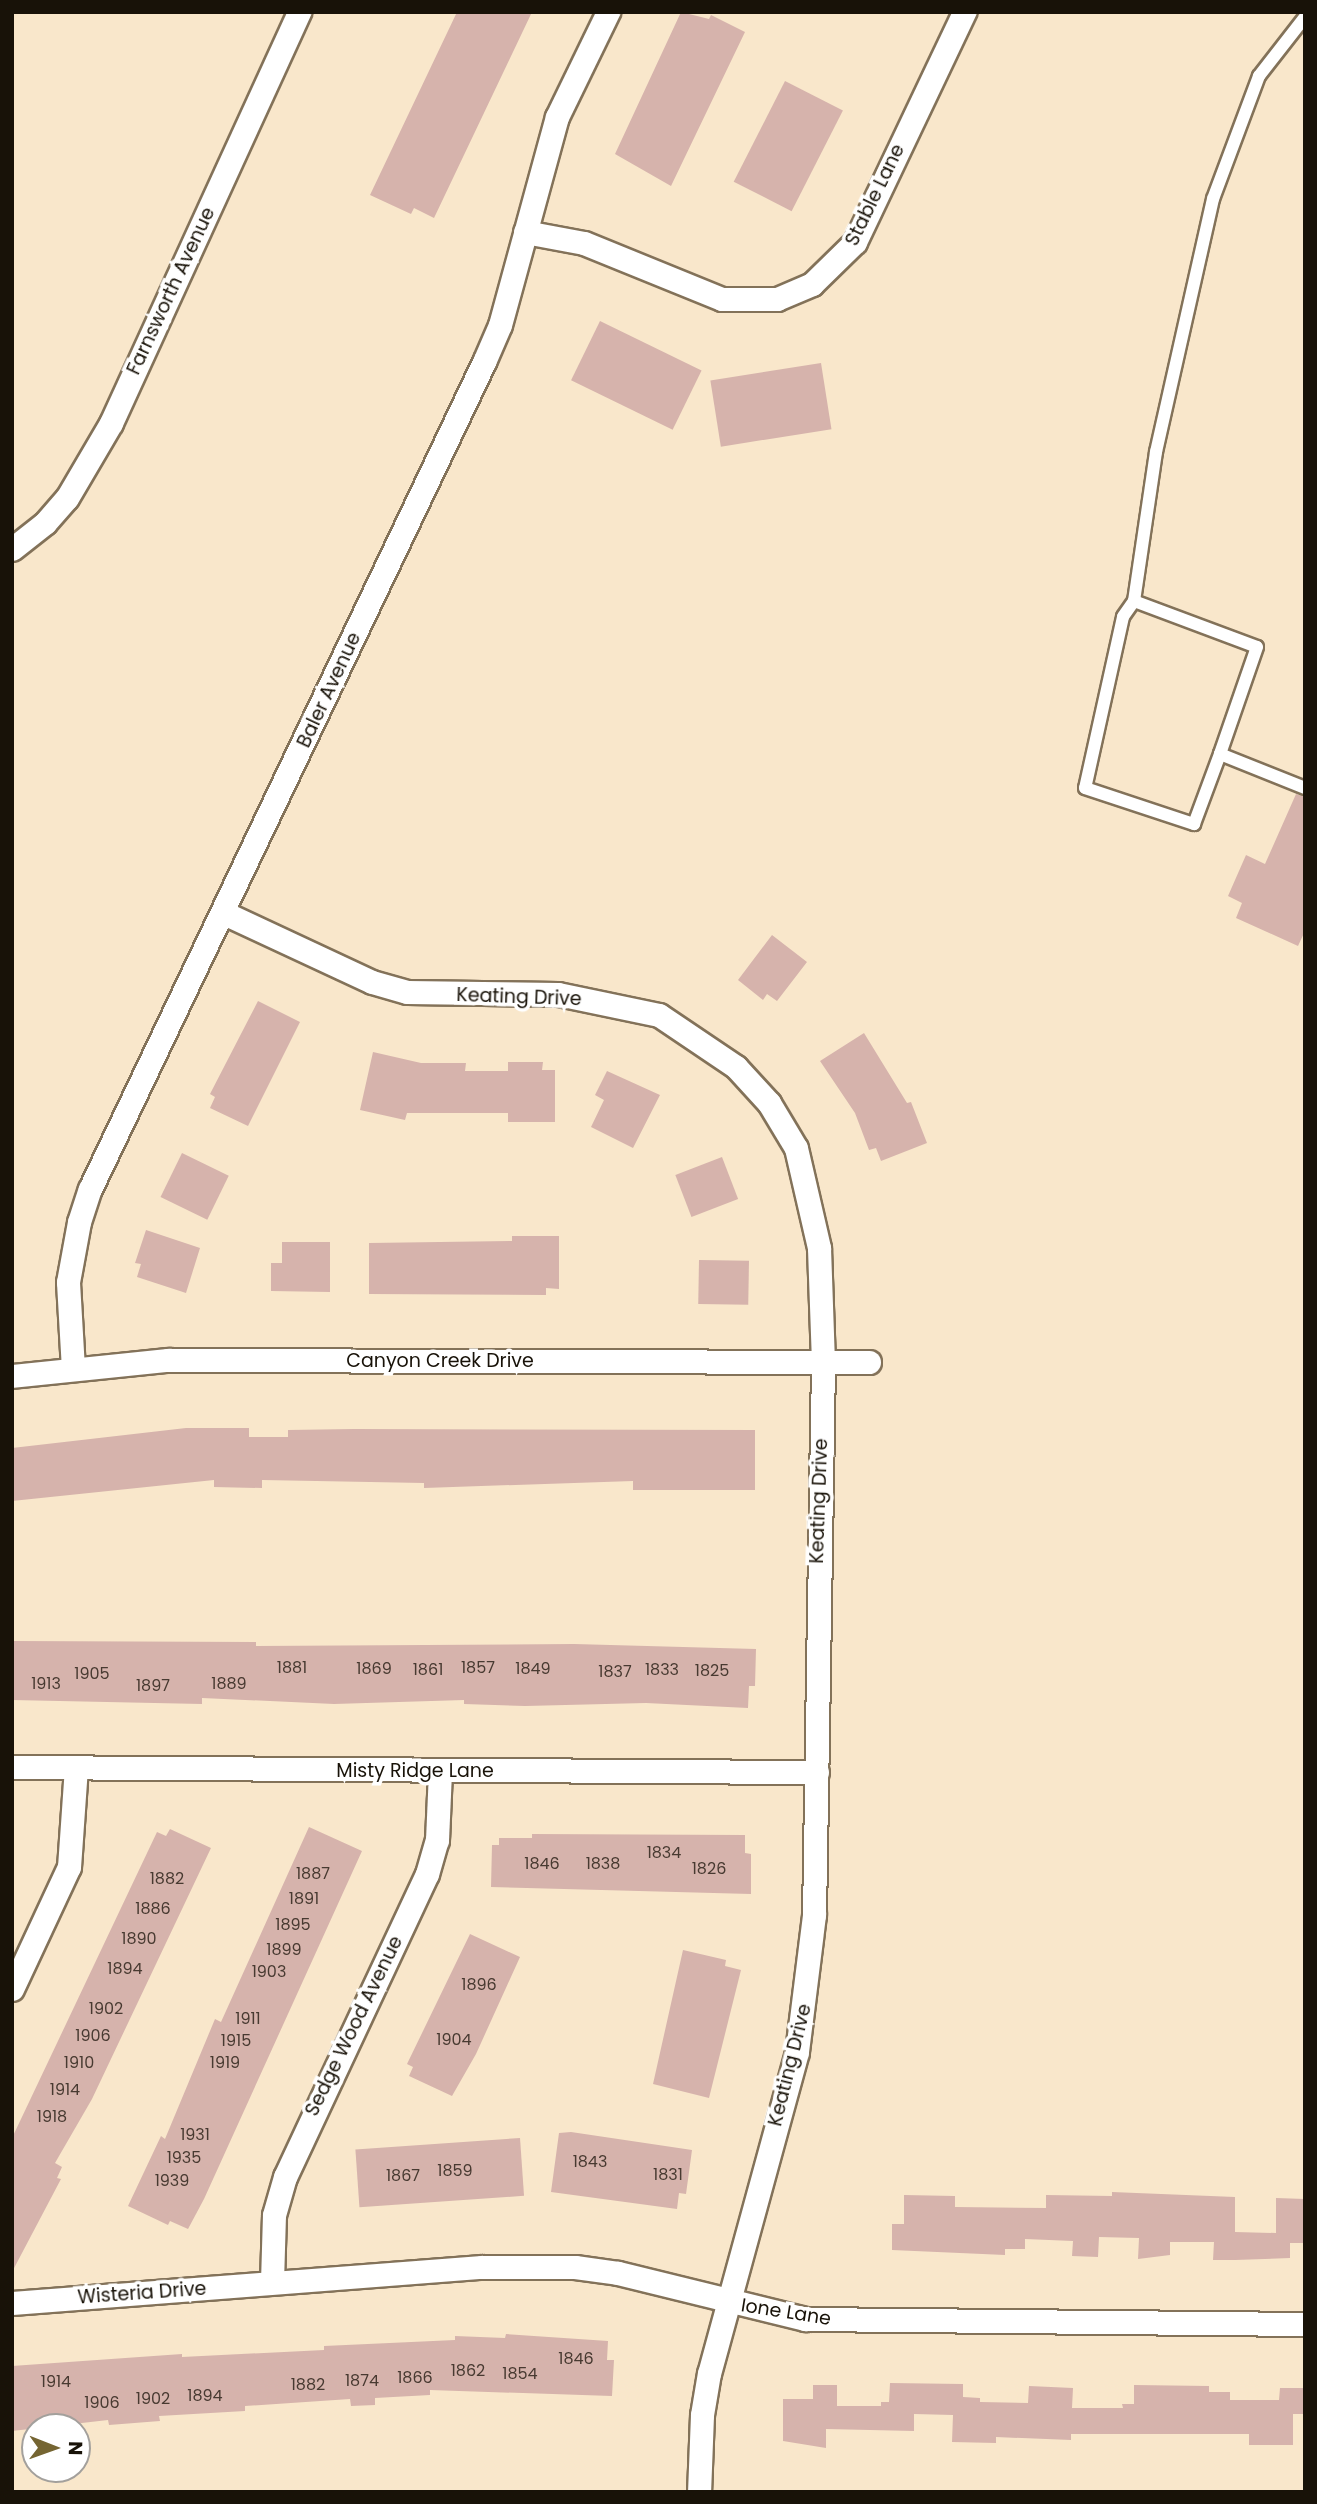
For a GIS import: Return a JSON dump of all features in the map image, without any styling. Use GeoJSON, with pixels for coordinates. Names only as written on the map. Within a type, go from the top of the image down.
{"type":"FeatureCollection","features":[{"type":"Feature","properties":{"kind":"street","name":"Farnsworth Avenue"},"geometry":{"type":"LineString","coordinates":[[12,549],[46,523],[67,498],[111,423],[299,12]]}},
{"type":"Feature","properties":{"kind":"street","name":"Baler Avenue"},"geometry":{"type":"LineString","coordinates":[[74,1369],[68,1282],[79,1222],[90,1189],[485,362],[500,325],[556,117],[608,12]]}},
{"type":"Feature","properties":{"kind":"street","name":"Stable Lane"},"geometry":{"type":"LineString","coordinates":[[525,232],[584,243],[722,299],[767,300],[812,284],[855,242],[964,12]]}},
{"type":"Feature","properties":{"kind":"street","name":"Keating Drive"},"geometry":{"type":"LineString","coordinates":[[224,913],[372,982],[407,992],[558,994],[614,1003],[659,1015],[703,1041],[736,1067],[769,1102],[796,1148],[819,1248],[823,1363],[816,1613],[817,1772],[807,1998],[797,2052],[726,2302],[702,2415],[699,2492]]}},
{"type":"Feature","properties":{"kind":"street","name":"Canyon Creek Drive"},"geometry":{"type":"LineString","coordinates":[[12,1376],[168,1360],[869,1362]]}},
{"type":"Feature","properties":{"kind":"street","name":"Misty Ridge Lane"},"geometry":{"type":"LineString","coordinates":[[12,1767],[817,1772]]}},
{"type":"Feature","properties":{"kind":"street"},"geometry":{"type":"LineString","coordinates":[[12,1989],[69,1867],[76,1768]]}},
{"type":"Feature","properties":{"kind":"street","name":"Sedge Wood Avenue"},"geometry":{"type":"LineString","coordinates":[[272,2282],[274,2215],[285,2177],[427,1874],[437,1840],[440,1771]]}},
{"type":"Feature","properties":{"kind":"street","name":"Ione Lane"},"geometry":{"type":"LineString","coordinates":[[272,2282],[482,2267],[575,2267],[618,2273],[778,2315],[834,2321],[1305,2324]]}},
{"type":"Feature","properties":{"kind":"street","name":"Wisteria Drive"},"geometry":{"type":"LineString","coordinates":[[12,2303],[272,2282]]}},
{"type":"Feature","properties":{"kind":"lane"},"geometry":{"type":"LineString","coordinates":[[1134,601],[1257,646],[1194,824],[1085,788],[1123,617],[1134,601],[1156,452],[1213,199],[1259,76],[1305,17]]}},
{"type":"Feature","properties":{"kind":"lane"},"geometry":{"type":"LineString","coordinates":[[1220,754],[1305,788]]}},
{"type":"Feature","properties":{"kind":"building"},"geometry":{"type":"Polygon","coordinates":[[[457,12],[532,12],[434,218],[414,208],[411,214],[370,195],[457,12]]]}},
{"type":"Feature","properties":{"kind":"building"},"geometry":{"type":"Polygon","coordinates":[[[681,12],[709,19],[711,15],[745,32],[671,186],[615,154],[681,12]]]}},
{"type":"Feature","properties":{"kind":"building"},"geometry":{"type":"Polygon","coordinates":[[[785,81],[843,111],[792,211],[734,182],[785,81]]]}},
{"type":"Feature","properties":{"kind":"building"},"geometry":{"type":"Polygon","coordinates":[[[600,321],[702,371],[673,430],[571,380],[600,321]]]}},
{"type":"Feature","properties":{"kind":"building"},"geometry":{"type":"Polygon","coordinates":[[[821,363],[831,429],[721,447],[710,381],[821,363]]]}},
{"type":"Feature","properties":{"kind":"building"},"geometry":{"type":"Polygon","coordinates":[[[1296,794],[1305,797],[1305,931],[1298,946],[1236,918],[1242,903],[1228,896],[1246,855],[1265,864],[1296,794]]]}},
{"type":"Feature","properties":{"kind":"building"},"geometry":{"type":"Polygon","coordinates":[[[772,935],[807,962],[777,1001],[767,994],[763,1000],[738,980],[772,935]]]}},
{"type":"Feature","properties":{"kind":"building"},"geometry":{"type":"Polygon","coordinates":[[[258,1001],[300,1022],[248,1126],[210,1108],[215,1097],[210,1094],[258,1001]]]}},
{"type":"Feature","properties":{"kind":"building"},"geometry":{"type":"Polygon","coordinates":[[[864,1033],[907,1103],[911,1102],[927,1143],[881,1161],[876,1148],[869,1150],[855,1113],[820,1061],[864,1033]]]}},
{"type":"Feature","properties":{"kind":"building"},"geometry":{"type":"Polygon","coordinates":[[[373,1052],[421,1063],[466,1063],[465,1071],[508,1071],[508,1062],[543,1062],[542,1070],[555,1070],[555,1122],[508,1122],[508,1113],[407,1113],[405,1120],[360,1110],[373,1052]]]}},
{"type":"Feature","properties":{"kind":"building"},"geometry":{"type":"Polygon","coordinates":[[[607,1071],[660,1095],[633,1148],[591,1127],[604,1100],[595,1095],[607,1071]]]}},
{"type":"Feature","properties":{"kind":"building"},"geometry":{"type":"Polygon","coordinates":[[[182,1153],[229,1176],[207,1220],[161,1197],[182,1153]]]}},
{"type":"Feature","properties":{"kind":"building"},"geometry":{"type":"Polygon","coordinates":[[[722,1157],[738,1199],[691,1217],[675,1175],[722,1157]]]}},
{"type":"Feature","properties":{"kind":"building"},"geometry":{"type":"Polygon","coordinates":[[[146,1230],[200,1248],[186,1293],[137,1277],[141,1264],[135,1263],[146,1230]]]}},
{"type":"Feature","properties":{"kind":"building"},"geometry":{"type":"Polygon","coordinates":[[[512,1236],[559,1236],[559,1289],[546,1288],[546,1295],[369,1294],[369,1243],[512,1241],[512,1236]]]}},
{"type":"Feature","properties":{"kind":"building"},"geometry":{"type":"Polygon","coordinates":[[[282,1242],[330,1242],[330,1292],[271,1291],[271,1263],[282,1263],[282,1242]]]}},
{"type":"Feature","properties":{"kind":"building"},"geometry":{"type":"Polygon","coordinates":[[[699,1260],[749,1261],[748,1305],[698,1304],[699,1260]]]}},
{"type":"Feature","properties":{"kind":"building"},"geometry":{"type":"Polygon","coordinates":[[[186,1428],[249,1428],[249,1437],[288,1437],[288,1430],[354,1429],[755,1430],[755,1490],[633,1490],[633,1481],[424,1488],[424,1483],[262,1480],[262,1488],[214,1487],[214,1480],[12,1501],[12,1448],[186,1428]]]}},
{"type":"Feature","properties":{"kind":"building"},"geometry":{"type":"Polygon","coordinates":[[[12,1641],[256,1642],[256,1646],[574,1644],[756,1649],[755,1686],[749,1686],[748,1708],[646,1703],[525,1706],[464,1704],[464,1700],[334,1704],[202,1698],[202,1704],[12,1700],[12,1641]]]}},
{"type":"Feature","properties":{"kind":"building"},"geometry":{"type":"Polygon","coordinates":[[[309,1827],[362,1851],[204,2199],[188,2229],[170,2221],[168,2225],[128,2206],[161,2136],[165,2139],[215,2019],[221,2022],[309,1827]]]}},
{"type":"Feature","properties":{"kind":"building"},"geometry":{"type":"Polygon","coordinates":[[[170,1829],[211,1848],[92,2099],[55,2163],[62,2167],[57,2178],[61,2179],[12,2272],[12,2138],[157,1832],[166,1836],[170,1829]]]}},
{"type":"Feature","properties":{"kind":"building"},"geometry":{"type":"Polygon","coordinates":[[[532,1834],[745,1835],[745,1853],[751,1854],[751,1894],[491,1887],[492,1845],[499,1845],[499,1838],[532,1838],[532,1834]]]}},
{"type":"Feature","properties":{"kind":"building"},"geometry":{"type":"Polygon","coordinates":[[[470,1934],[520,1957],[476,2054],[452,2096],[409,2076],[413,2067],[407,2064],[470,1934]]]}},
{"type":"Feature","properties":{"kind":"building"},"geometry":{"type":"Polygon","coordinates":[[[683,1950],[726,1960],[725,1966],[741,1970],[709,2098],[653,2084],[683,1950]]]}},
{"type":"Feature","properties":{"kind":"building"},"geometry":{"type":"Polygon","coordinates":[[[571,2132],[692,2150],[686,2194],[679,2193],[677,2209],[551,2192],[559,2133],[571,2132]]]}},
{"type":"Feature","properties":{"kind":"building"},"geometry":{"type":"Polygon","coordinates":[[[520,2138],[524,2196],[359,2207],[355,2150],[520,2138]]]}},
{"type":"Feature","properties":{"kind":"building"},"geometry":{"type":"Polygon","coordinates":[[[1112,2192],[1235,2197],[1235,2232],[1276,2233],[1276,2198],[1305,2199],[1305,2243],[1290,2243],[1290,2258],[1235,2260],[1213,2260],[1214,2242],[1170,2242],[1170,2255],[1138,2259],[1139,2238],[1099,2237],[1098,2257],[1072,2256],[1073,2241],[1025,2239],[1025,2249],[1005,2249],[1005,2255],[892,2250],[892,2224],[904,2224],[904,2195],[955,2196],[955,2207],[1046,2208],[1046,2195],[1112,2196],[1112,2192]]]}},
{"type":"Feature","properties":{"kind":"building"},"geometry":{"type":"Polygon","coordinates":[[[506,2334],[608,2341],[607,2360],[614,2360],[612,2396],[430,2390],[430,2395],[375,2398],[375,2405],[351,2406],[350,2399],[245,2406],[245,2411],[159,2416],[160,2421],[109,2425],[108,2420],[91,2422],[91,2413],[21,2413],[21,2430],[12,2431],[12,2366],[182,2354],[182,2357],[324,2350],[324,2346],[455,2340],[455,2336],[505,2338],[506,2334]]]}},
{"type":"Feature","properties":{"kind":"building"},"geometry":{"type":"Polygon","coordinates":[[[890,2383],[963,2384],[963,2397],[980,2398],[980,2402],[1028,2403],[1029,2386],[1073,2388],[1072,2408],[1123,2408],[1122,2404],[1134,2404],[1134,2385],[1209,2386],[1209,2392],[1230,2392],[1230,2400],[1279,2400],[1280,2388],[1303,2388],[1303,2414],[1293,2414],[1293,2445],[1249,2445],[1249,2434],[1071,2434],[1071,2440],[996,2437],[996,2443],[952,2442],[953,2415],[914,2414],[914,2431],[826,2429],[826,2448],[783,2441],[783,2399],[813,2399],[813,2385],[837,2385],[837,2406],[881,2406],[881,2402],[889,2402],[890,2383]]]}}]}
